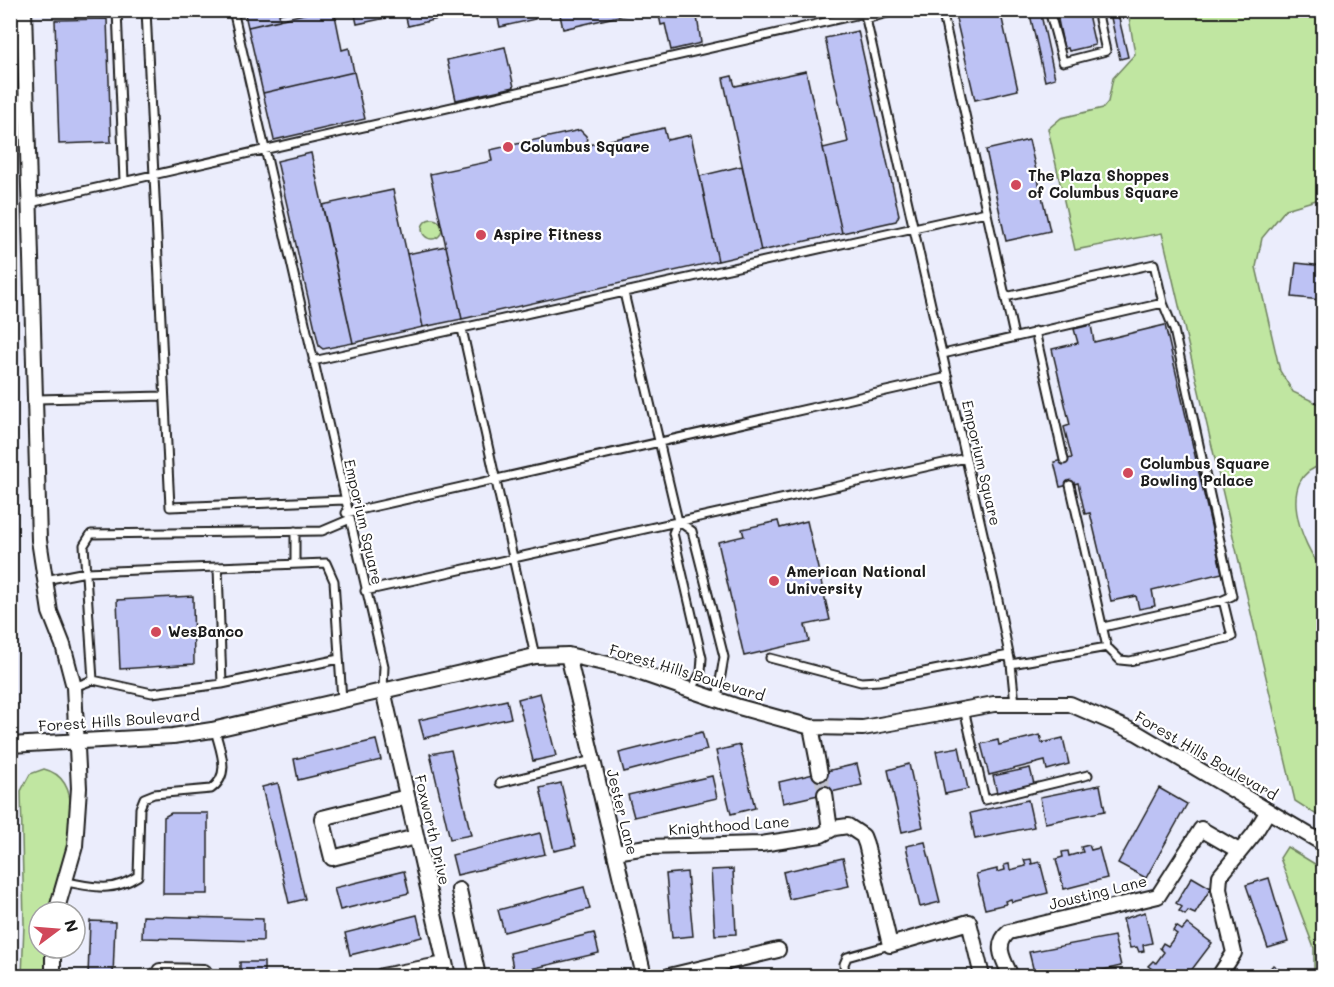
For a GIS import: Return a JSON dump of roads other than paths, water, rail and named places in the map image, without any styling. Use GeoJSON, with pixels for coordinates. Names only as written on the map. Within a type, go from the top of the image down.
{"type":"FeatureCollection","features":[{"type":"Feature","properties":{"kind":"street"},"geometry":{"type":"LineString","coordinates":[[24,10],[37,399],[39,540],[50,612],[63,645],[74,687],[78,829],[60,900]]}},
{"type":"Feature","properties":{"kind":"street","name":"Forest Hills Boulevard"},"geometry":{"type":"LineString","coordinates":[[10,745],[173,736],[215,730],[535,656],[568,655],[626,668],[811,728],[863,728],[994,704],[1070,704],[1128,729],[1323,844]]}},
{"type":"Feature","properties":{"kind":"street","name":"Jester Lane"},"geometry":{"type":"LineString","coordinates":[[568,655],[644,976]]}},
{"type":"Feature","properties":{"kind":"street","name":"Foxworth Drive"},"geometry":{"type":"LineString","coordinates":[[383,690],[447,970]]}},
{"type":"Feature","properties":{"kind":"street"},"geometry":{"type":"LineString","coordinates":[[811,728],[820,773]]}},
{"type":"Feature","properties":{"kind":"street"},"geometry":{"type":"LineString","coordinates":[[825,794],[830,830]]}},
{"type":"Feature","properties":{"kind":"street"},"geometry":{"type":"LineString","coordinates":[[407,797],[322,818],[332,858],[416,837]]}},
{"type":"Feature","properties":{"kind":"street"},"geometry":{"type":"LineString","coordinates":[[1219,976],[1234,953],[1220,889],[1220,876],[1268,811]]}},
{"type":"Feature","properties":{"kind":"street","name":"Knighthood Lane"},"geometry":{"type":"LineString","coordinates":[[615,852],[646,847],[761,844],[821,835],[830,830],[848,826],[863,836],[890,945]]}},
{"type":"Feature","properties":{"kind":"street","name":"Jousting Lane"},"geometry":{"type":"LineString","coordinates":[[1011,976],[1000,951],[1003,937],[1009,932],[1158,896],[1201,829],[1239,851]]}},
{"type":"Feature","properties":{"kind":"street"},"geometry":{"type":"LineString","coordinates":[[459,890],[478,976]]}},
{"type":"Feature","properties":{"kind":"street"},"geometry":{"type":"LineString","coordinates":[[890,945],[969,922],[982,976]]}},
{"type":"Feature","properties":{"kind":"street"},"geometry":{"type":"LineString","coordinates":[[669,976],[778,950]]}},
{"type":"Feature","properties":{"kind":"street"},"geometry":{"type":"LineString","coordinates":[[53,960],[53,976]]}},
{"type":"Feature","properties":{"kind":"street"},"geometry":{"type":"LineString","coordinates":[[382,976],[447,970]]}},
{"type":"Feature","properties":{"kind":"street"},"geometry":{"type":"LineString","coordinates":[[160,976],[160,971],[204,972],[204,976]]}},
{"type":"Feature","properties":{"kind":"lane"},"geometry":{"type":"LineString","coordinates":[[117,10],[124,181]]}},
{"type":"Feature","properties":{"kind":"lane"},"geometry":{"type":"LineString","coordinates":[[146,10],[170,507],[344,500]]}},
{"type":"Feature","properties":{"kind":"lane"},"geometry":{"type":"LineString","coordinates":[[233,10],[265,149]]}},
{"type":"Feature","properties":{"kind":"lane"},"geometry":{"type":"LineString","coordinates":[[30,202],[865,14],[898,10]]}},
{"type":"Feature","properties":{"kind":"lane"},"geometry":{"type":"LineString","coordinates":[[942,10],[1014,336]]}},
{"type":"Feature","properties":{"kind":"lane"},"geometry":{"type":"LineString","coordinates":[[1049,10],[1063,62],[1106,51],[1097,10]]}},
{"type":"Feature","properties":{"kind":"lane","name":"Emporium Square"},"geometry":{"type":"LineString","coordinates":[[865,14],[915,228],[1009,654],[1016,704]]}},
{"type":"Feature","properties":{"kind":"lane","name":"Emporium Square"},"geometry":{"type":"LineString","coordinates":[[265,149],[347,516],[384,666],[383,690]]}},
{"type":"Feature","properties":{"kind":"lane"},"geometry":{"type":"LineString","coordinates":[[313,361],[986,212]]}},
{"type":"Feature","properties":{"kind":"lane"},"geometry":{"type":"LineString","coordinates":[[1005,297],[1154,264],[1163,303],[1174,330],[1232,596],[1103,627]]}},
{"type":"Feature","properties":{"kind":"lane"},"geometry":{"type":"LineString","coordinates":[[624,293],[678,521],[673,533],[702,658],[701,672],[693,690]]}},
{"type":"Feature","properties":{"kind":"lane"},"geometry":{"type":"LineString","coordinates":[[943,354],[1163,303]]}},
{"type":"Feature","properties":{"kind":"lane"},"geometry":{"type":"LineString","coordinates":[[462,328],[535,656]]}},
{"type":"Feature","properties":{"kind":"lane"},"geometry":{"type":"LineString","coordinates":[[1035,332],[1064,460]]}},
{"type":"Feature","properties":{"kind":"lane"},"geometry":{"type":"LineString","coordinates":[[93,680],[84,545],[91,534],[322,531],[347,516],[495,479],[948,377]]}},
{"type":"Feature","properties":{"kind":"lane"},"geometry":{"type":"LineString","coordinates":[[37,399],[164,396]]}},
{"type":"Feature","properties":{"kind":"lane"},"geometry":{"type":"LineString","coordinates":[[365,591],[966,458]]}},
{"type":"Feature","properties":{"kind":"lane"},"geometry":{"type":"LineString","coordinates":[[1070,485],[1107,647],[1120,660],[1130,661],[1232,637],[1223,600]]}},
{"type":"Feature","properties":{"kind":"lane"},"geometry":{"type":"LineString","coordinates":[[678,521],[692,531],[724,657],[717,699]]}},
{"type":"Feature","properties":{"kind":"lane"},"geometry":{"type":"LineString","coordinates":[[295,531],[295,564]]}},
{"type":"Feature","properties":{"kind":"lane"},"geometry":{"type":"LineString","coordinates":[[44,581],[86,572],[326,563],[334,581],[342,700]]}},
{"type":"Feature","properties":{"kind":"lane"},"geometry":{"type":"LineString","coordinates":[[218,568],[222,684]]}},
{"type":"Feature","properties":{"kind":"lane"},"geometry":{"type":"LineString","coordinates":[[1011,664],[1107,647]]}},
{"type":"Feature","properties":{"kind":"lane"},"geometry":{"type":"LineString","coordinates":[[770,658],[861,682],[879,681],[1009,654]]}},
{"type":"Feature","properties":{"kind":"lane"},"geometry":{"type":"LineString","coordinates":[[74,687],[93,680],[152,693],[222,684],[339,659]]}},
{"type":"Feature","properties":{"kind":"lane"},"geometry":{"type":"LineString","coordinates":[[964,709],[985,800],[1088,775]]}},
{"type":"Feature","properties":{"kind":"lane"},"geometry":{"type":"LineString","coordinates":[[66,882],[104,888],[122,886],[138,876],[140,808],[144,798],[154,794],[211,789],[219,784],[224,774],[215,730]]}},
{"type":"Feature","properties":{"kind":"lane"},"geometry":{"type":"LineString","coordinates":[[500,783],[593,760]]}},
{"type":"Feature","properties":{"kind":"lane"},"geometry":{"type":"LineString","coordinates":[[845,976],[844,964],[847,957],[890,945]]}},
{"type":"Feature","properties":{"kind":"tunnel"},"geometry":{"type":"LineString","coordinates":[[820,773],[825,794]]}},
{"type":"Feature","properties":{"kind":"place","name":"Columbus Square"},"geometry":{"type":"Point","coordinates":[508,147]}},
{"type":"Feature","properties":{"kind":"place","name":"The Plaza Shoppes of Columbus Square"},"geometry":{"type":"Point","coordinates":[1016,185]}},
{"type":"Feature","properties":{"kind":"place","name":"Aspire Fitness"},"geometry":{"type":"Point","coordinates":[481,235]}},
{"type":"Feature","properties":{"kind":"place","name":"Columbus Square Bowling Palace"},"geometry":{"type":"Point","coordinates":[1128,473]}},
{"type":"Feature","properties":{"kind":"place","name":"American National University"},"geometry":{"type":"Point","coordinates":[774,581]}},
{"type":"Feature","properties":{"kind":"place","name":"WesBanco"},"geometry":{"type":"Point","coordinates":[156,632]}}]}
